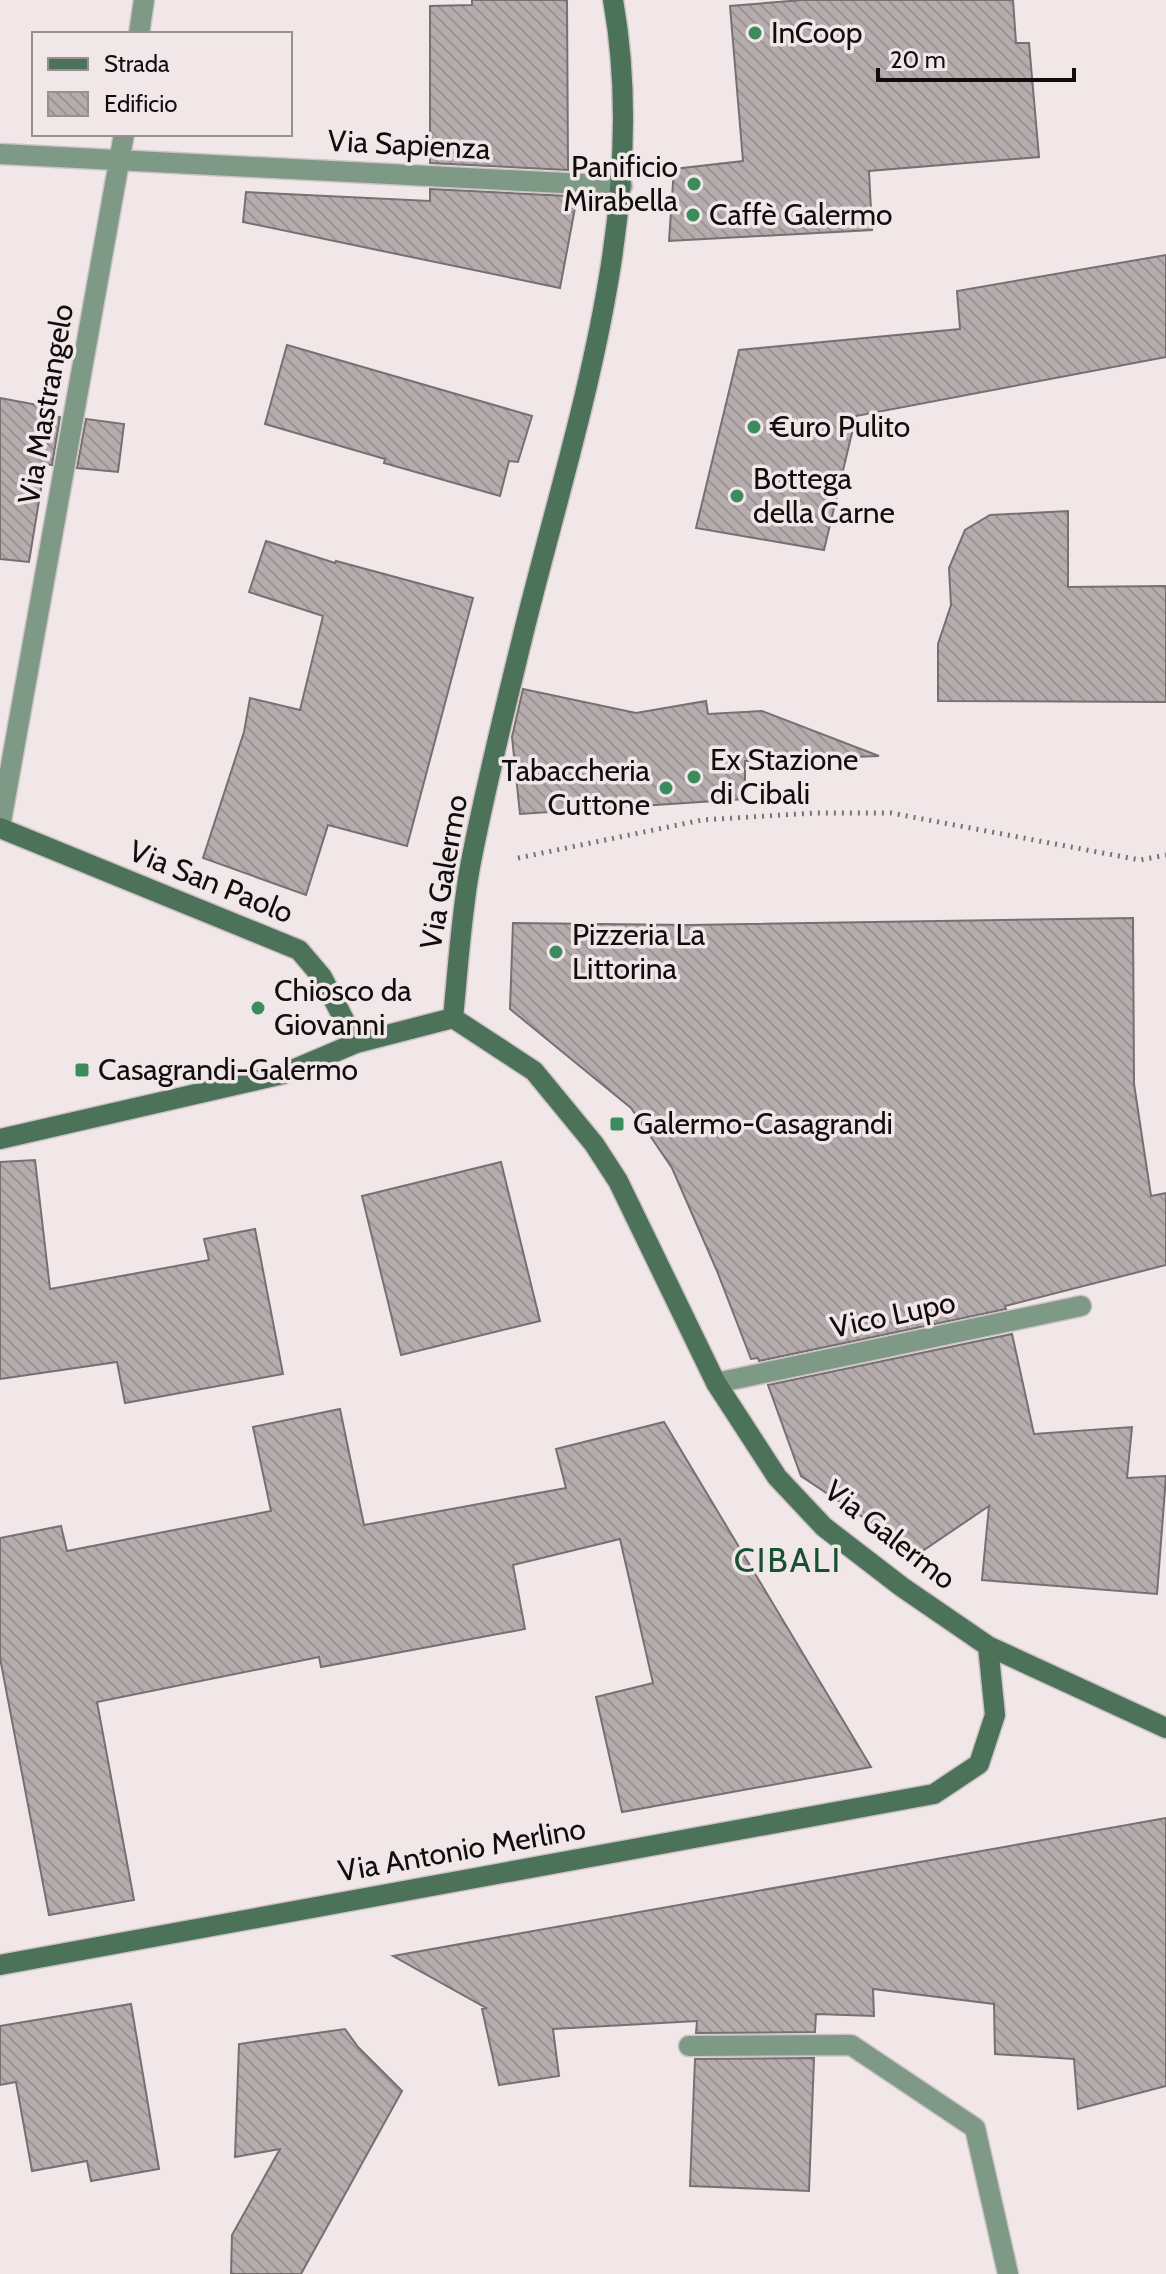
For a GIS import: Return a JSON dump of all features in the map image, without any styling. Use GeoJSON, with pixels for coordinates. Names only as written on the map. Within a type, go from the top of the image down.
{"type":"FeatureCollection","features":[{"type":"Feature","properties":{"kind":"main road","name":"Via Galermo"},"geometry":{"type":"LineString","coordinates":[[613,0],[622,50],[622,186],[594,355],[523,634],[470,868],[453,1018],[534,1071],[594,1144],[618,1181],[716,1383],[777,1477],[824,1527],[902,1587],[988,1646],[1166,1728]]}},
{"type":"Feature","properties":{"kind":"main road","name":"Via San Paolo"},"geometry":{"type":"LineString","coordinates":[[0,828],[299,950],[322,977],[356,1043]]}},
{"type":"Feature","properties":{"kind":"main road"},"geometry":{"type":"LineString","coordinates":[[0,1139],[283,1074],[356,1043],[453,1018]]}},
{"type":"Feature","properties":{"kind":"main road","name":"Via Antonio Merlino"},"geometry":{"type":"LineString","coordinates":[[0,1965],[934,1794],[979,1764],[995,1715],[988,1646]]}},
{"type":"Feature","properties":{"kind":"street"},"geometry":{"type":"LineString","coordinates":[[139,32],[144,0]]}},
{"type":"Feature","properties":{"kind":"street","name":"Via Mastrangelo"},"geometry":{"type":"LineString","coordinates":[[0,828],[124,136]]}},
{"type":"Feature","properties":{"kind":"street","name":"Via Sapienza"},"geometry":{"type":"LineString","coordinates":[[0,154],[622,186]]}},
{"type":"Feature","properties":{"kind":"street","name":"Vico Lupo"},"geometry":{"type":"LineString","coordinates":[[716,1383],[1081,1306]]}},
{"type":"Feature","properties":{"kind":"street"},"geometry":{"type":"LineString","coordinates":[[689,2046],[851,2045],[975,2128],[1008,2274]]}},
{"type":"Feature","properties":{"kind":"path"},"geometry":{"type":"LineString","coordinates":[[470,868],[702,820],[814,813],[891,813],[1140,860],[1166,855]]}},
{"type":"Feature","properties":{"kind":"building"},"geometry":{"type":"Polygon","coordinates":[[[472,0],[567,0],[568,170],[430,163],[430,6],[472,5],[472,0]]]}},
{"type":"Feature","properties":{"kind":"building"},"geometry":{"type":"Polygon","coordinates":[[[802,0],[1013,0],[1016,43],[1029,43],[1039,157],[869,171],[872,230],[669,241],[674,169],[743,161],[730,6],[802,0]]]}},
{"type":"Feature","properties":{"kind":"building"},"geometry":{"type":"Polygon","coordinates":[[[430,189],[568,196],[569,208],[575,208],[560,288],[243,222],[246,192],[430,201],[430,189]]]}},
{"type":"Feature","properties":{"kind":"building"},"geometry":{"type":"Polygon","coordinates":[[[1166,255],[1166,357],[856,416],[824,550],[696,528],[739,350],[960,329],[957,291],[1166,255]]]}},
{"type":"Feature","properties":{"kind":"building"},"geometry":{"type":"Polygon","coordinates":[[[287,345],[532,416],[518,462],[509,461],[500,496],[384,463],[385,459],[265,424],[287,345]]]}},
{"type":"Feature","properties":{"kind":"building"},"geometry":{"type":"Polygon","coordinates":[[[0,398],[54,408],[53,416],[60,417],[52,465],[45,464],[29,562],[0,559],[0,398]]]}},
{"type":"Feature","properties":{"kind":"building"},"geometry":{"type":"Polygon","coordinates":[[[86,419],[124,424],[118,472],[77,468],[86,419]]]}},
{"type":"Feature","properties":{"kind":"building"},"geometry":{"type":"Polygon","coordinates":[[[1068,511],[1068,587],[1166,586],[1166,702],[938,701],[938,644],[951,605],[949,568],[965,530],[990,515],[1068,511]]]}},
{"type":"Feature","properties":{"kind":"building"},"geometry":{"type":"Polygon","coordinates":[[[266,541],[335,563],[473,598],[407,846],[328,825],[306,895],[203,858],[244,732],[250,698],[300,710],[323,616],[249,592],[266,541]]]}},
{"type":"Feature","properties":{"kind":"building"},"geometry":{"type":"Polygon","coordinates":[[[523,689],[636,713],[706,701],[708,714],[762,711],[879,756],[745,761],[745,799],[520,814],[512,737],[523,689]]]}},
{"type":"Feature","properties":{"kind":"building"},"geometry":{"type":"Polygon","coordinates":[[[1133,918],[1134,1084],[1151,1196],[1166,1193],[1166,1265],[1005,1306],[1006,1309],[759,1361],[758,1358],[751,1359],[672,1168],[631,1108],[510,1009],[513,923],[689,925],[1133,918]]]}},
{"type":"Feature","properties":{"kind":"building"},"geometry":{"type":"Polygon","coordinates":[[[35,1160],[50,1289],[209,1260],[204,1239],[255,1229],[283,1374],[125,1403],[117,1362],[0,1379],[0,1162],[35,1160]]]}},
{"type":"Feature","properties":{"kind":"building"},"geometry":{"type":"Polygon","coordinates":[[[501,1162],[540,1321],[401,1355],[362,1196],[501,1162]]]}},
{"type":"Feature","properties":{"kind":"building"},"geometry":{"type":"Polygon","coordinates":[[[1012,1334],[1034,1434],[1132,1427],[1127,1478],[1166,1476],[1157,1594],[982,1580],[989,1506],[918,1554],[801,1476],[768,1385],[1012,1334]]]}},
{"type":"Feature","properties":{"kind":"building"},"geometry":{"type":"Polygon","coordinates":[[[340,1409],[364,1525],[566,1488],[556,1449],[664,1422],[871,1767],[622,1812],[596,1697],[653,1683],[620,1539],[513,1565],[525,1629],[321,1667],[319,1657],[97,1702],[134,1900],[49,1915],[0,1658],[0,1538],[61,1526],[67,1551],[271,1511],[253,1427],[340,1409]]]}},
{"type":"Feature","properties":{"kind":"building"},"geometry":{"type":"Polygon","coordinates":[[[1166,1818],[1166,2086],[1078,2109],[1074,2059],[995,2054],[994,2004],[873,1989],[874,2016],[816,2014],[815,2032],[696,2033],[697,2021],[553,2029],[559,2076],[499,2085],[482,2009],[486,2008],[393,1956],[1166,1818]]]}},
{"type":"Feature","properties":{"kind":"building"},"geometry":{"type":"Polygon","coordinates":[[[131,2004],[159,2169],[91,2181],[87,2161],[32,2171],[16,2082],[0,2085],[0,2026],[131,2004]]]}},
{"type":"Feature","properties":{"kind":"building"},"geometry":{"type":"Polygon","coordinates":[[[345,2029],[358,2047],[402,2091],[301,2274],[231,2274],[232,2235],[280,2149],[235,2157],[239,2044],[345,2029]]]}},
{"type":"Feature","properties":{"kind":"building"},"geometry":{"type":"Polygon","coordinates":[[[814,2058],[809,2191],[690,2186],[695,2059],[814,2058]]]}},
{"type":"Feature","properties":{"kind":"place","name":"InCoop"},"geometry":{"type":"Point","coordinates":[755,33]}},
{"type":"Feature","properties":{"kind":"place","name":"Panificio Mirabella"},"geometry":{"type":"Point","coordinates":[694,184]}},
{"type":"Feature","properties":{"kind":"place","name":"Caffè Galermo"},"geometry":{"type":"Point","coordinates":[693,215]}},
{"type":"Feature","properties":{"kind":"place","name":"€uro Pulito"},"geometry":{"type":"Point","coordinates":[754,427]}},
{"type":"Feature","properties":{"kind":"place","name":"Bottega della Carne"},"geometry":{"type":"Point","coordinates":[737,496]}},
{"type":"Feature","properties":{"kind":"place","name":"Ex Stazione di Cibali"},"geometry":{"type":"Point","coordinates":[694,777]}},
{"type":"Feature","properties":{"kind":"place","name":"Tabaccheria Cuttone"},"geometry":{"type":"Point","coordinates":[666,788]}},
{"type":"Feature","properties":{"kind":"place","name":"Pizzeria La Littorina"},"geometry":{"type":"Point","coordinates":[556,952]}},
{"type":"Feature","properties":{"kind":"place","name":"Chiosco da Giovanni"},"geometry":{"type":"Point","coordinates":[258,1008]}},
{"type":"Feature","properties":{"kind":"place","name":"Casagrandi-Galermo"},"geometry":{"type":"Point","coordinates":[82,1070]}},
{"type":"Feature","properties":{"kind":"place","name":"Galermo-Casagrandi"},"geometry":{"type":"Point","coordinates":[617,1124]}},
{"type":"Feature","properties":{"kind":"district","name":"CIBALI"},"geometry":{"type":"Point","coordinates":[788,1560]}}]}
